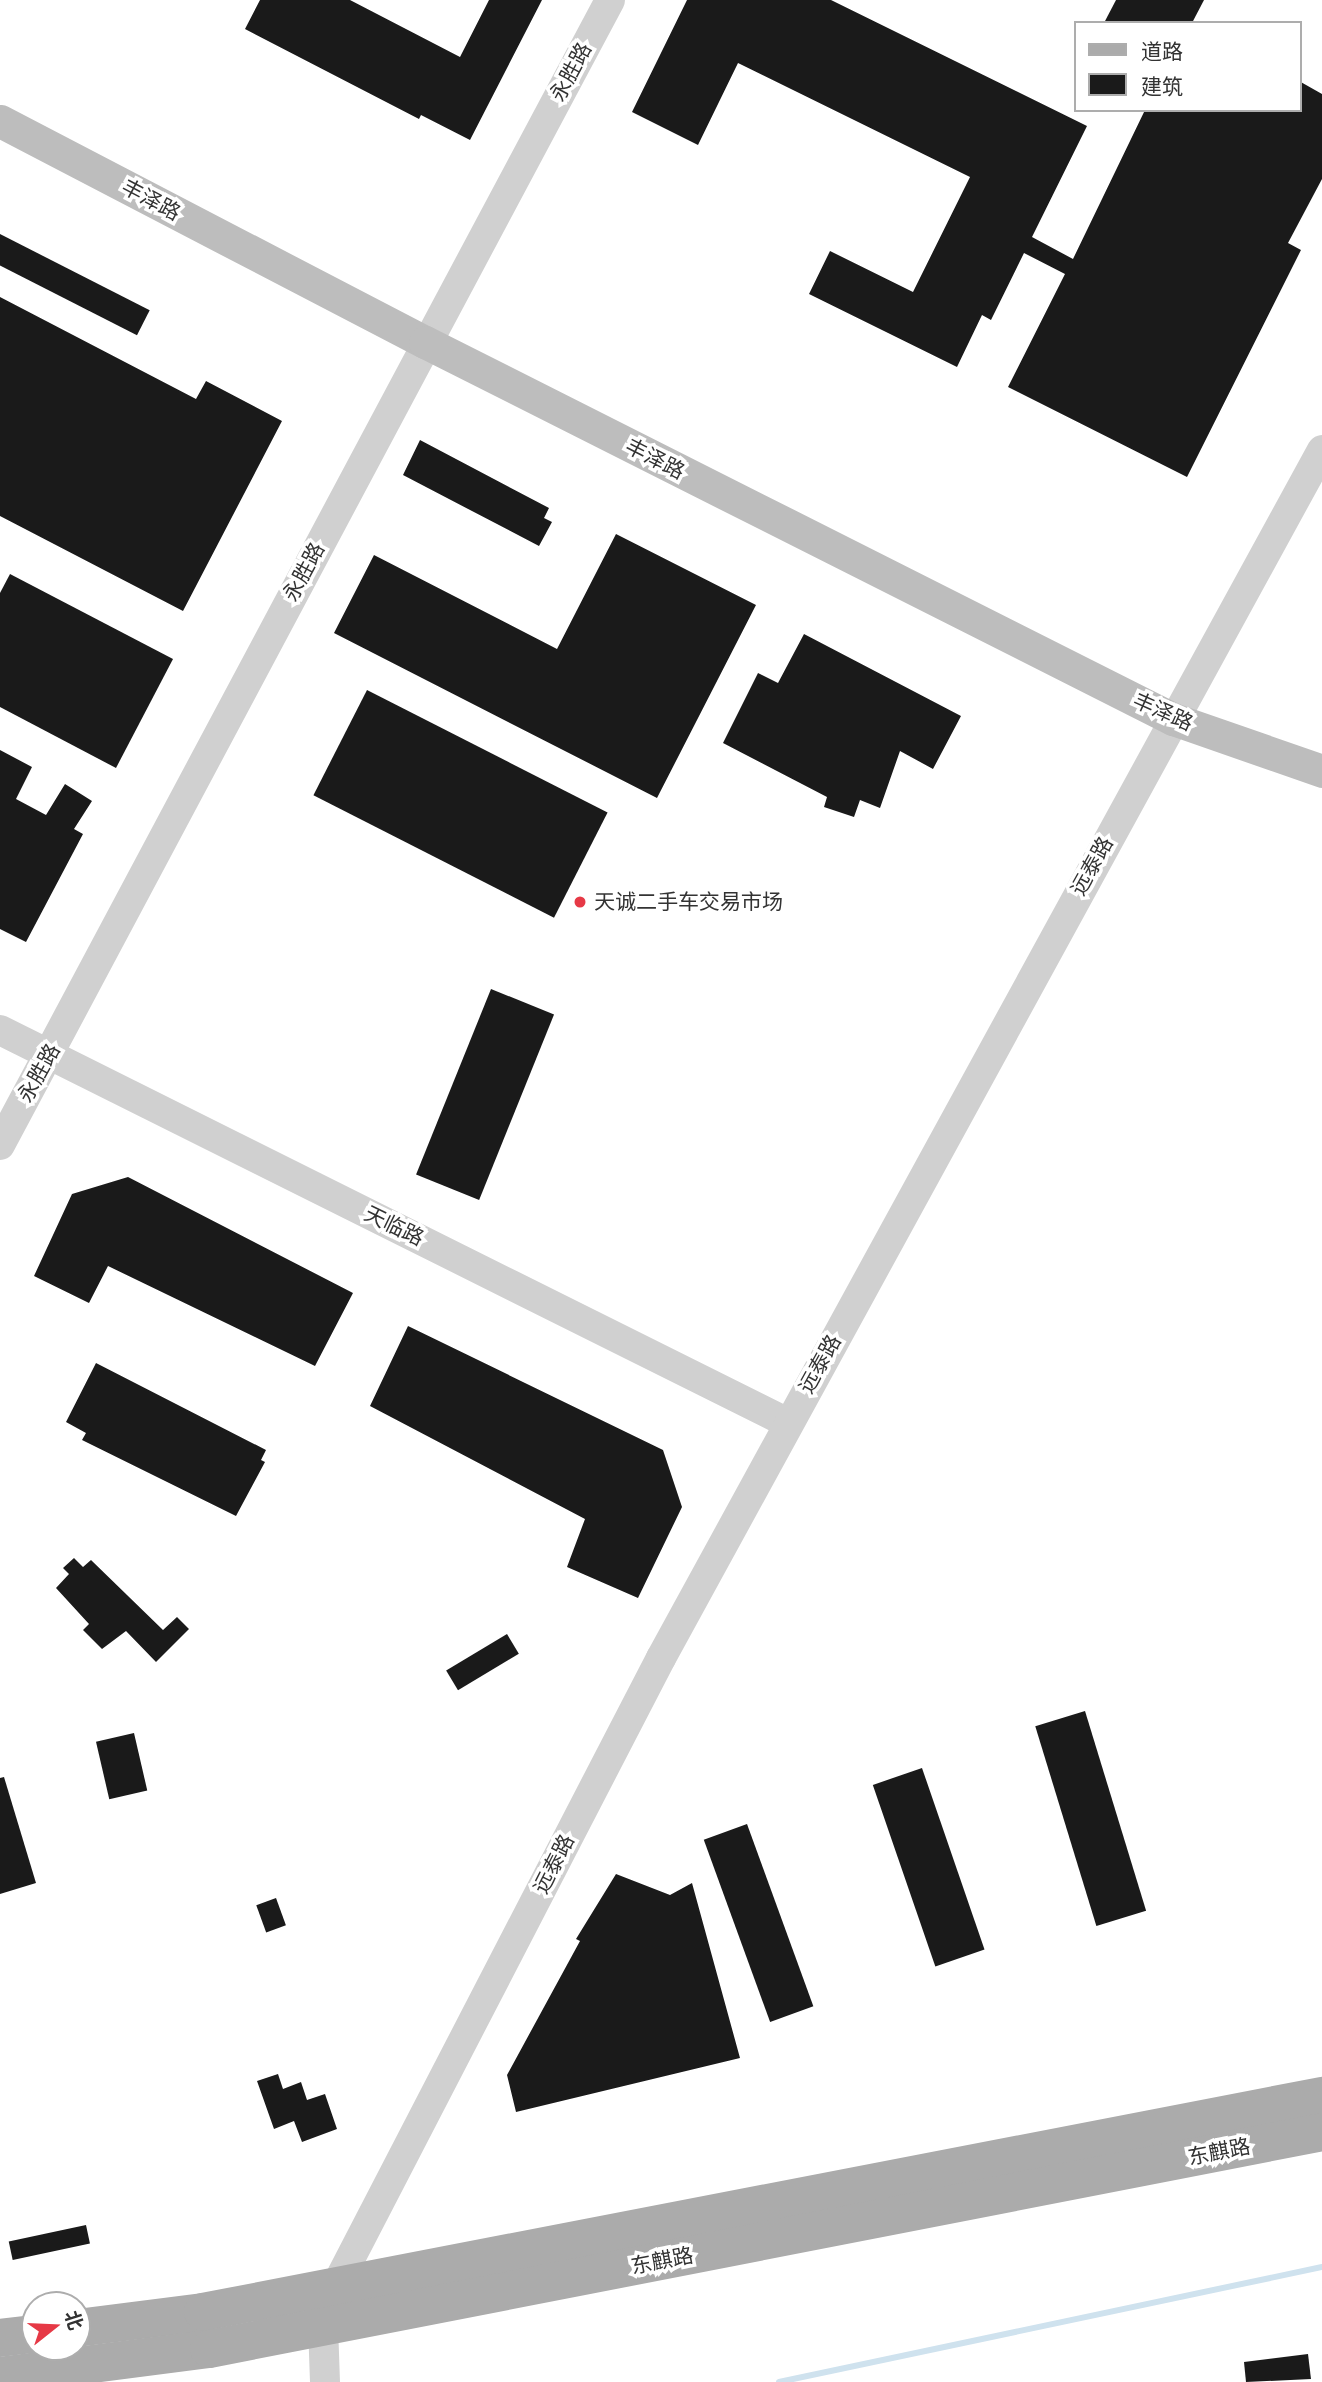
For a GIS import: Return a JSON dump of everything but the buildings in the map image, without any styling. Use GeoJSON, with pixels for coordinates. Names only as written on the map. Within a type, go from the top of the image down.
{"type":"FeatureCollection","features":[{"type":"Feature","properties":{"kind":"main road","name":"丰泽路"},"geometry":{"type":"LineString","coordinates":[[0,121],[425,342],[1173,719],[1322,771]]}},
{"type":"Feature","properties":{"kind":"main road","name":"东麒路"},"geometry":{"type":"LineString","coordinates":[[91,2326],[203,2312],[1322,2096]]}},
{"type":"Feature","properties":{"kind":"main road","name":"东麒路"},"geometry":{"type":"LineString","coordinates":[[0,2376],[209,2349],[1322,2132]]}},
{"type":"Feature","properties":{"kind":"main road"},"geometry":{"type":"LineString","coordinates":[[0,2338],[21,2336]]}},
{"type":"Feature","properties":{"kind":"street","name":"永胜路"},"geometry":{"type":"LineString","coordinates":[[0,1145],[425,342],[610,0]]}},
{"type":"Feature","properties":{"kind":"street","name":"远泰路"},"geometry":{"type":"LineString","coordinates":[[323,2325],[336,2286],[661,1657],[1322,450]]}},
{"type":"Feature","properties":{"kind":"street","name":"天临路"},"geometry":{"type":"LineString","coordinates":[[0,1030],[788,1423]]}},
{"type":"Feature","properties":{"kind":"street"},"geometry":{"type":"LineString","coordinates":[[323,2325],[325,2382]]}},
{"type":"Feature","properties":{"kind":"waterway"},"geometry":{"type":"LineString","coordinates":[[779,2382],[1322,2267]]}},
{"type":"Feature","properties":{"kind":"place","name":"天诚二手车交易市场"},"geometry":{"type":"Point","coordinates":[580,902]}}]}
